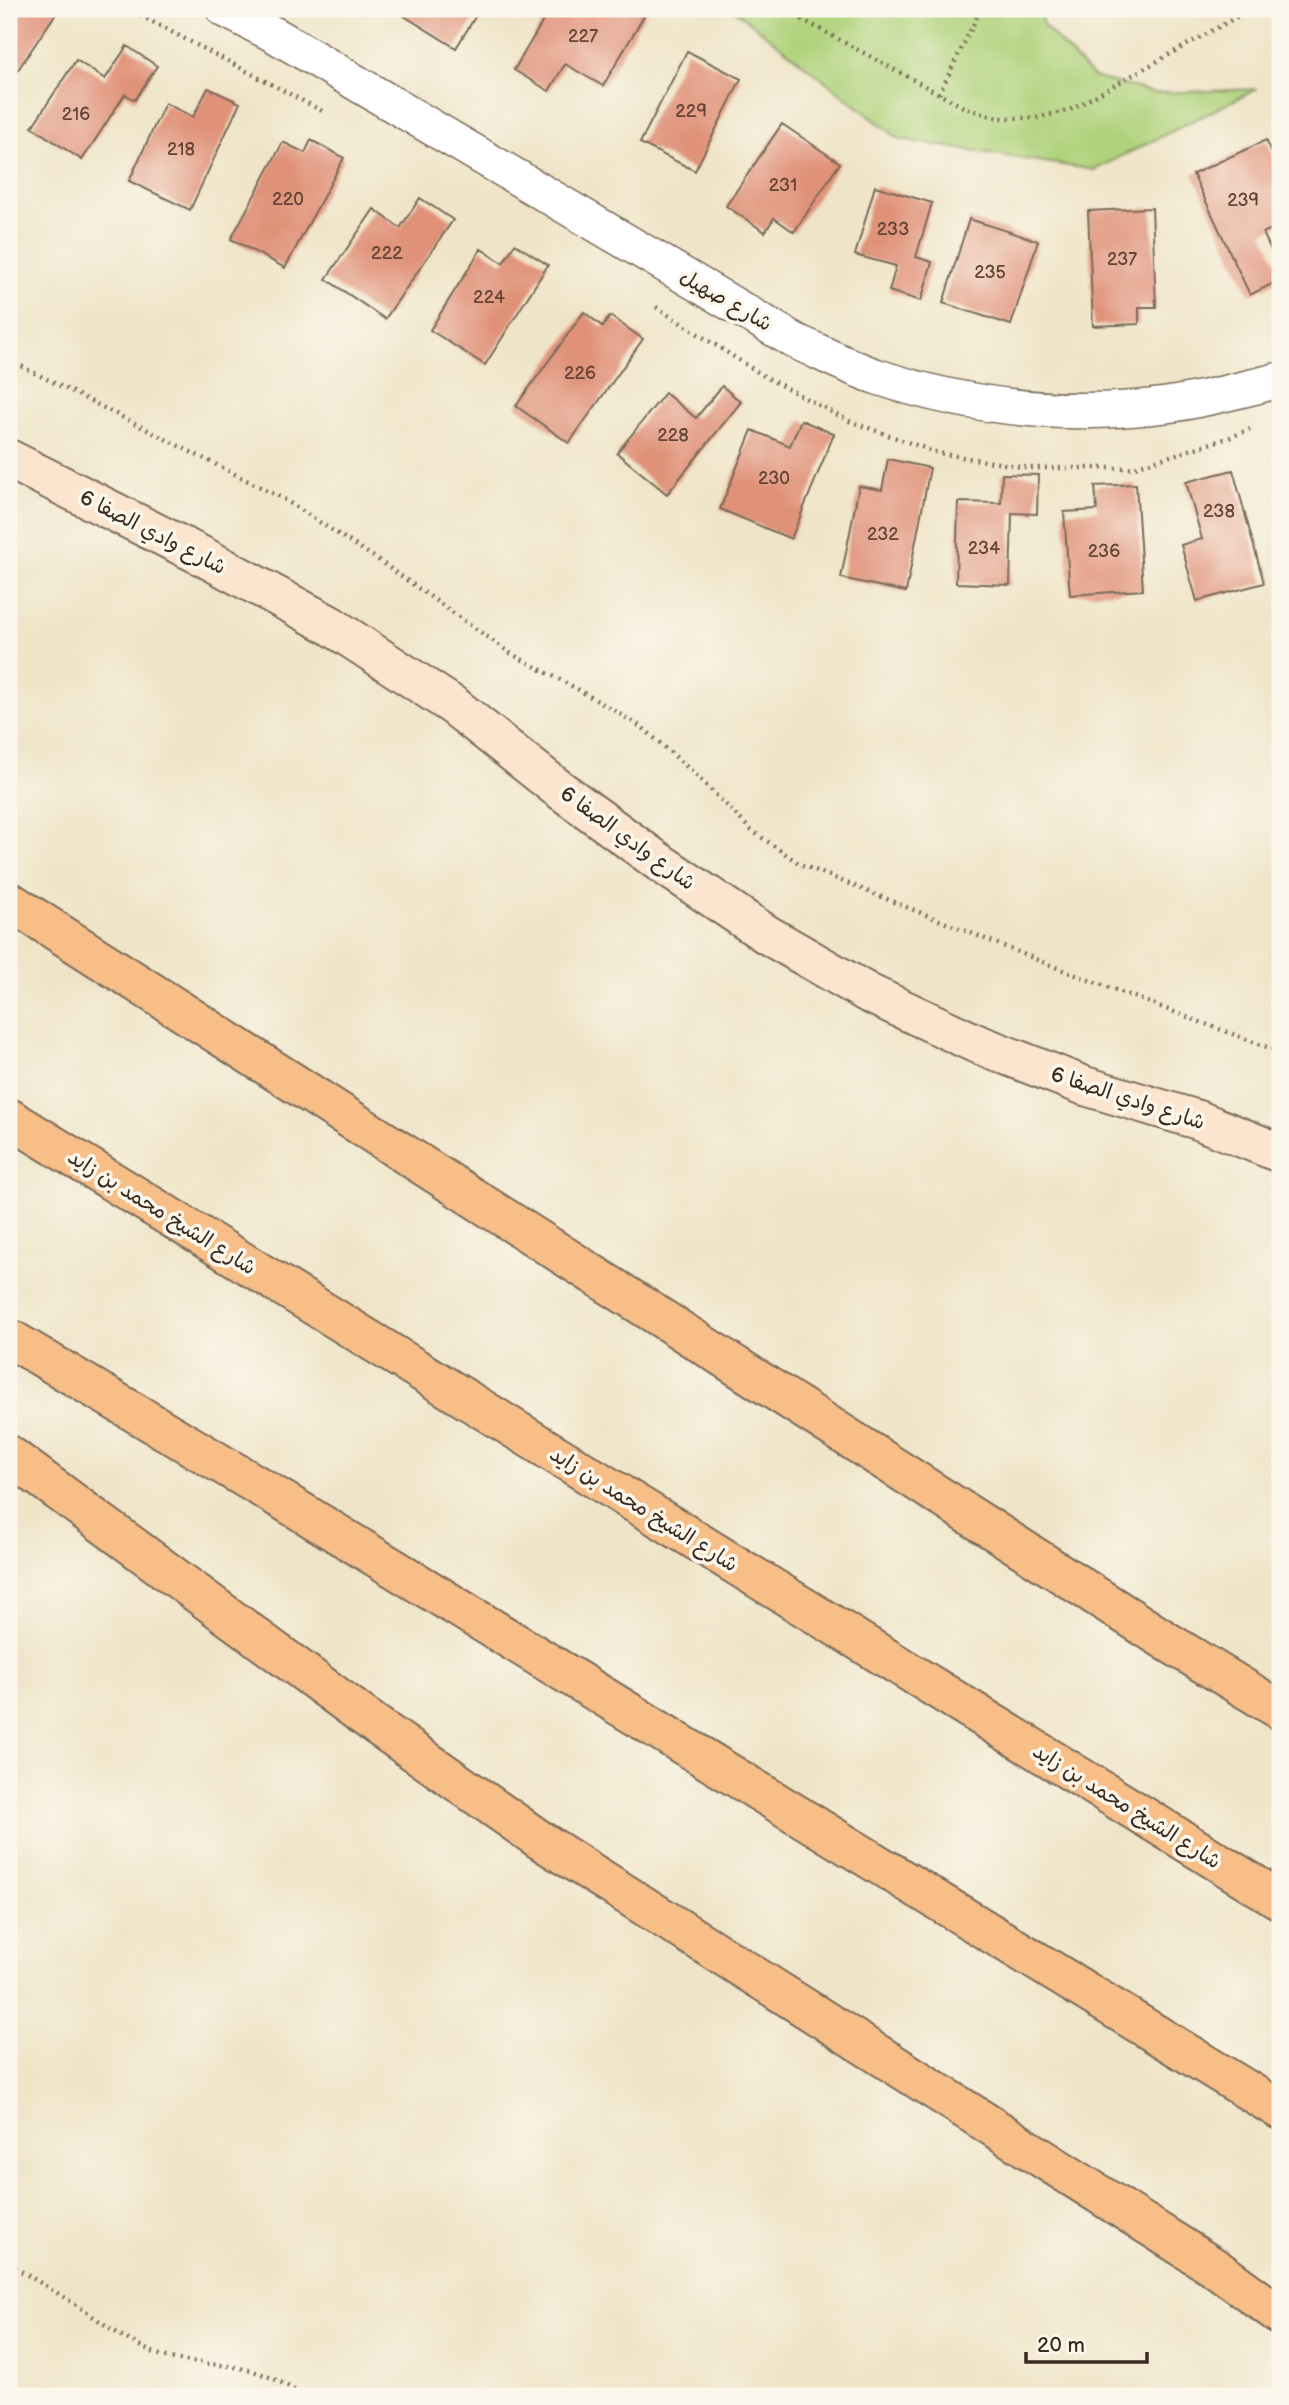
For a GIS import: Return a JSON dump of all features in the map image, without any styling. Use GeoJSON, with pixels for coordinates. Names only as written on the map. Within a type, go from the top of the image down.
{"type":"FeatureCollection","features":[{"type":"Feature","properties":{"kind":"highway"},"geometry":{"type":"LineString","coordinates":[[9,901],[1168,1642],[1280,1710]]}},
{"type":"Feature","properties":{"kind":"highway","name":"شارع الشيخ محمد بن زايد"},"geometry":{"type":"LineString","coordinates":[[9,1118],[1280,1900]]}},
{"type":"Feature","properties":{"kind":"highway"},"geometry":{"type":"LineString","coordinates":[[9,1338],[287,1503],[1280,2110]]}},
{"type":"Feature","properties":{"kind":"highway"},"geometry":{"type":"LineString","coordinates":[[9,1455],[373,1723],[540,1840],[1217,2269],[1280,2315]]}},
{"type":"Feature","properties":{"kind":"highway"},"geometry":{"type":"LineString","coordinates":[[1168,1642],[1280,1684]]}},
{"type":"Feature","properties":{"kind":"highway"},"geometry":{"type":"LineString","coordinates":[[1217,2269],[1280,2301]]}},
{"type":"Feature","properties":{"kind":"street","name":"شارع صهيل"},"geometry":{"type":"LineString","coordinates":[[224,9],[282,22],[795,341],[875,377],[936,395],[1013,408],[1091,412],[1168,405],[1280,380]]}},
{"type":"Feature","properties":{"kind":"street","name":"شارع وادي الصفا 6"},"geometry":{"type":"LineString","coordinates":[[9,459],[204,557],[330,625],[454,706],[555,786],[670,869],[766,934],[868,993],[975,1044],[1085,1086],[1198,1120],[1280,1153]]}},
{"type":"Feature","properties":{"kind":"path"},"geometry":{"type":"LineString","coordinates":[[783,9],[965,108],[999,118],[1036,118],[1070,110],[1251,9]]}},
{"type":"Feature","properties":{"kind":"path"},"geometry":{"type":"LineString","coordinates":[[939,94],[981,9]]}},
{"type":"Feature","properties":{"kind":"path"},"geometry":{"type":"LineString","coordinates":[[9,360],[282,498],[377,558],[510,653],[643,728],[694,773],[751,830],[800,864],[1060,969],[1280,1052]]}},
{"type":"Feature","properties":{"kind":"path"},"geometry":{"type":"LineString","coordinates":[[9,2264],[58,2292],[133,2342],[157,2354],[182,2362],[243,2368],[267,2375],[303,2396]]}},
{"type":"Feature","properties":{"kind":"green space"},"geometry":{"type":"Polygon","coordinates":[[[733,9],[1039,9],[1043,25],[1093,77],[1156,93],[1257,89],[1094,170],[899,139],[733,9]]]}},
{"type":"Feature","properties":{"kind":"building"},"geometry":{"type":"Polygon","coordinates":[[[9,9],[59,9],[9,83],[9,9]]]}},
{"type":"Feature","properties":{"kind":"building"},"geometry":{"type":"Polygon","coordinates":[[[393,9],[480,9],[456,48],[393,9]]]}},
{"type":"Feature","properties":{"kind":"building"},"geometry":{"type":"Polygon","coordinates":[[[550,9],[648,9],[603,86],[565,64],[549,91],[514,70],[550,9]]]}},
{"type":"Feature","properties":{"kind":"building"},"geometry":{"type":"Polygon","coordinates":[[[127,46],[157,66],[135,100],[125,94],[82,160],[32,127],[76,60],[105,79],[127,46]]]}},
{"type":"Feature","properties":{"kind":"building"},"geometry":{"type":"Polygon","coordinates":[[[687,51],[741,79],[695,171],[640,143],[687,51]]]}},
{"type":"Feature","properties":{"kind":"building"},"geometry":{"type":"Polygon","coordinates":[[[208,88],[240,103],[190,210],[129,181],[165,103],[193,117],[208,88]]]}},
{"type":"Feature","properties":{"kind":"building"},"geometry":{"type":"Polygon","coordinates":[[[782,124],[840,163],[794,232],[774,218],[765,232],[726,206],[782,124]]]}},
{"type":"Feature","properties":{"kind":"building"},"geometry":{"type":"Polygon","coordinates":[[[311,140],[344,158],[285,268],[231,239],[283,142],[305,153],[311,140]]]}},
{"type":"Feature","properties":{"kind":"building"},"geometry":{"type":"Polygon","coordinates":[[[1266,140],[1280,171],[1280,225],[1263,233],[1280,269],[1280,280],[1250,295],[1193,174],[1266,140]]]}},
{"type":"Feature","properties":{"kind":"building"},"geometry":{"type":"Polygon","coordinates":[[[875,186],[932,203],[916,257],[932,262],[921,301],[889,291],[896,266],[855,255],[875,186]]]}},
{"type":"Feature","properties":{"kind":"building"},"geometry":{"type":"Polygon","coordinates":[[[420,198],[453,220],[385,319],[326,279],[374,209],[400,228],[420,198]]]}},
{"type":"Feature","properties":{"kind":"building"},"geometry":{"type":"Polygon","coordinates":[[[1152,208],[1156,307],[1139,307],[1139,324],[1093,326],[1088,211],[1152,208]]]}},
{"type":"Feature","properties":{"kind":"building"},"geometry":{"type":"Polygon","coordinates":[[[969,219],[1038,241],[1011,325],[943,303],[969,219]]]}},
{"type":"Feature","properties":{"kind":"building"},"geometry":{"type":"Polygon","coordinates":[[[515,244],[548,265],[485,365],[430,330],[481,249],[503,263],[515,244]]]}},
{"type":"Feature","properties":{"kind":"building"},"geometry":{"type":"Polygon","coordinates":[[[584,312],[603,327],[610,316],[643,339],[569,443],[516,406],[584,312]]]}},
{"type":"Feature","properties":{"kind":"building"},"geometry":{"type":"Polygon","coordinates":[[[722,386],[741,402],[667,494],[617,453],[665,393],[696,418],[722,386]]]}},
{"type":"Feature","properties":{"kind":"building"},"geometry":{"type":"Polygon","coordinates":[[[801,420],[834,434],[791,539],[720,509],[752,430],[790,446],[801,420]]]}},
{"type":"Feature","properties":{"kind":"building"},"geometry":{"type":"Polygon","coordinates":[[[888,459],[930,468],[906,592],[841,578],[859,486],[882,490],[888,459]]]}},
{"type":"Feature","properties":{"kind":"building"},"geometry":{"type":"Polygon","coordinates":[[[1233,470],[1264,583],[1197,601],[1181,545],[1202,539],[1186,482],[1233,470]]]}},
{"type":"Feature","properties":{"kind":"building"},"geometry":{"type":"Polygon","coordinates":[[[1002,474],[1038,475],[1037,514],[1012,513],[1010,585],[956,583],[958,502],[1001,503],[1002,474]]]}},
{"type":"Feature","properties":{"kind":"building"},"geometry":{"type":"Polygon","coordinates":[[[1136,484],[1143,590],[1070,595],[1064,512],[1097,510],[1095,486],[1136,484]]]}}]}
